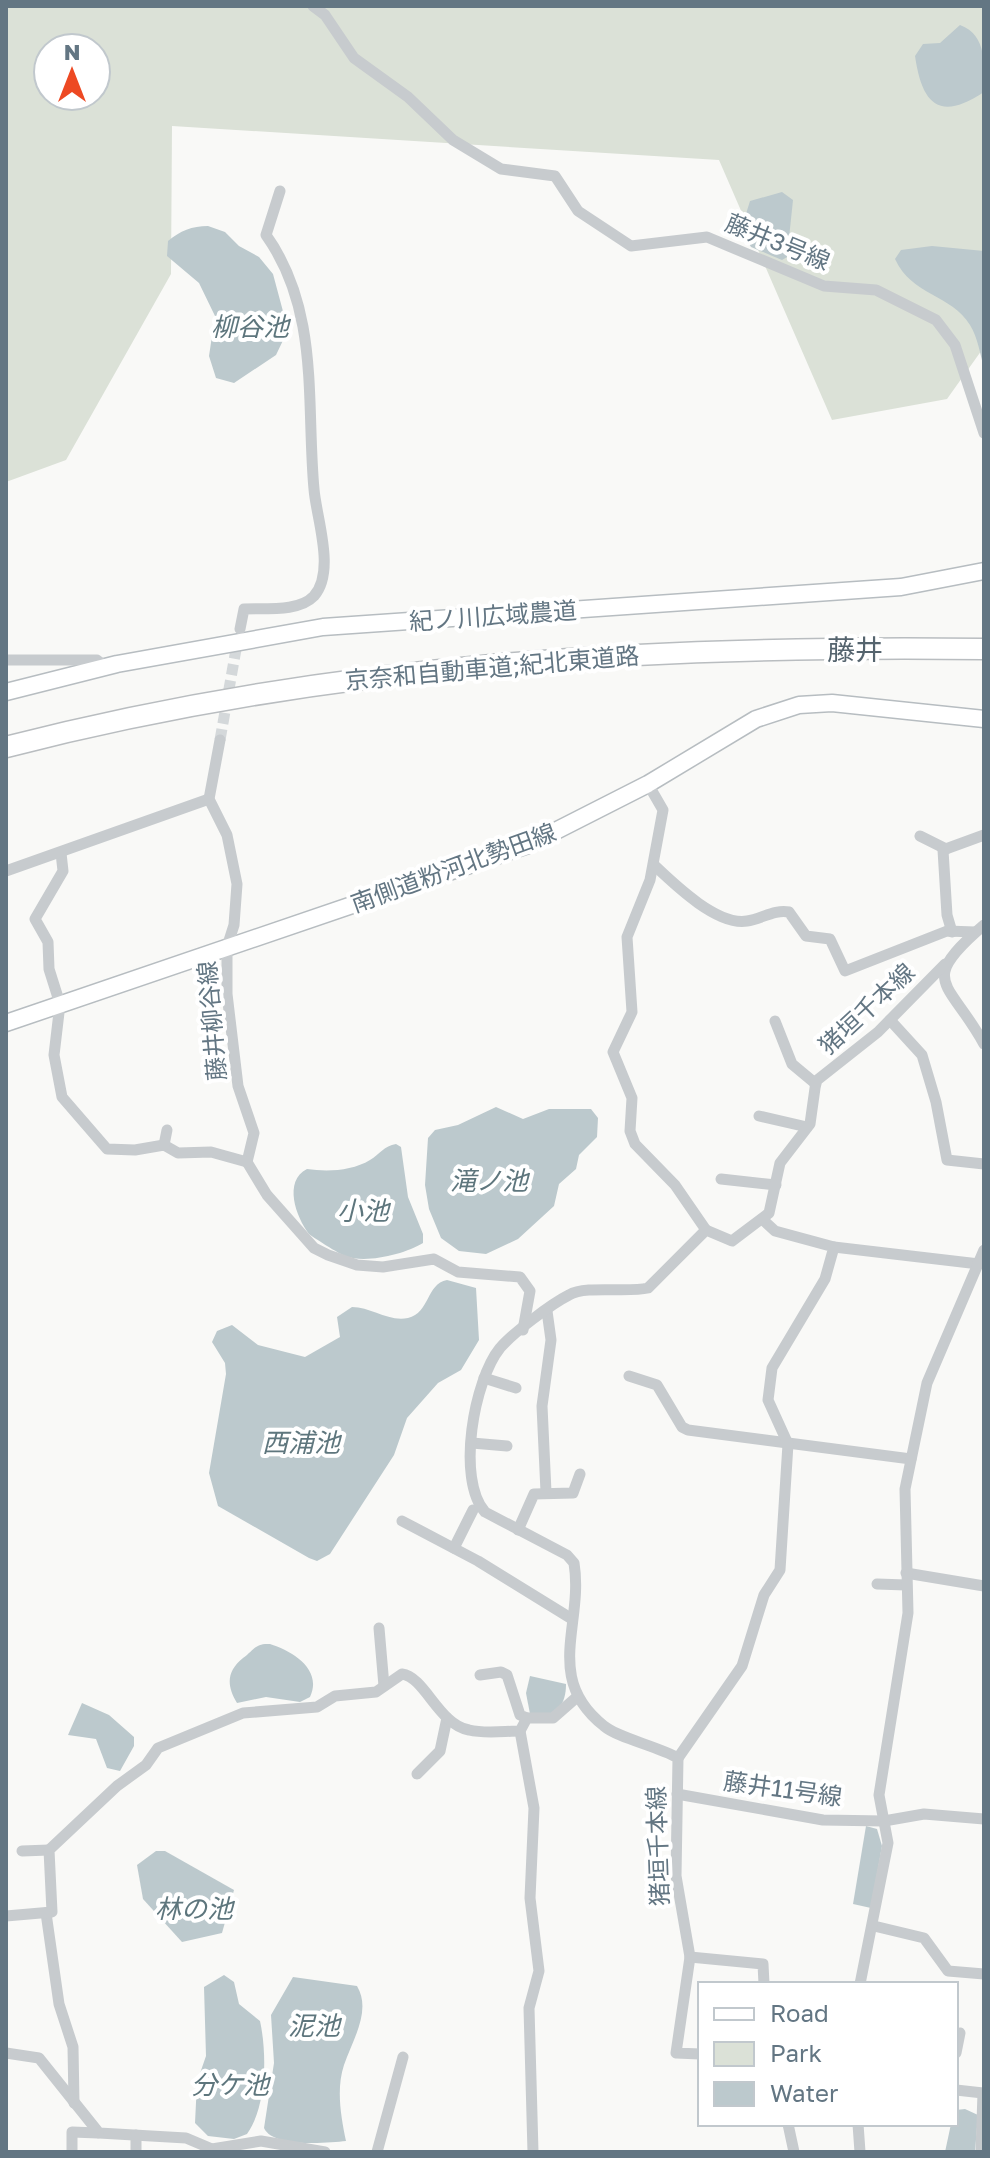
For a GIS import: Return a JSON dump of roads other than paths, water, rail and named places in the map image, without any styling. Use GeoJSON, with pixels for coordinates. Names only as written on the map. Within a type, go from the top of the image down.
{"type":"FeatureCollection","features":[{"type":"Feature","properties":{"kind":"highway","name":"京奈和自動車道;紀北東道路"},"geometry":{"type":"LineString","coordinates":[[6,747],[161,711],[274,690],[505,661],[741,648],[984,649]]}},
{"type":"Feature","properties":{"kind":"street","name":"藤井3号線"},"geometry":{"type":"LineString","coordinates":[[313,6],[325,15],[354,58],[408,97],[442,133],[501,169],[555,176],[578,211],[631,246],[707,237],[824,286],[876,290],[936,320],[955,345],[984,433]]}},
{"type":"Feature","properties":{"kind":"street"},"geometry":{"type":"LineString","coordinates":[[240,629],[244,609],[302,605],[316,594],[323,566],[313,486],[313,401],[306,341],[291,283],[266,235],[280,191]]}},
{"type":"Feature","properties":{"kind":"street","name":"紀ノ川広域農道"},"geometry":{"type":"LineString","coordinates":[[6,692],[106,667],[323,627],[901,587],[984,571]]}},
{"type":"Feature","properties":{"kind":"street"},"geometry":{"type":"LineString","coordinates":[[6,660],[97,660],[106,667]]}},
{"type":"Feature","properties":{"kind":"street","name":"南側道粉河北勢田線"},"geometry":{"type":"LineString","coordinates":[[6,1023],[528,845],[648,784],[756,719],[799,705],[832,703],[984,719]]}},
{"type":"Feature","properties":{"kind":"street"},"geometry":{"type":"LineString","coordinates":[[6,871],[209,799],[220,740]]}},
{"type":"Feature","properties":{"kind":"street"},"geometry":{"type":"LineString","coordinates":[[648,784],[663,810],[654,865],[627,937],[632,1012],[613,1052],[632,1098],[630,1131],[635,1144],[675,1185],[706,1230],[732,1241],[762,1219],[775,1231],[834,1247],[979,1264]]}},
{"type":"Feature","properties":{"kind":"street","name":"藤井柳谷線"},"geometry":{"type":"LineString","coordinates":[[209,799],[227,835],[237,884],[234,925],[227,947],[227,994],[238,1086],[254,1133],[247,1162]]}},
{"type":"Feature","properties":{"kind":"street"},"geometry":{"type":"LineString","coordinates":[[952,932],[947,915],[943,850],[984,835]]}},
{"type":"Feature","properties":{"kind":"street"},"geometry":{"type":"LineString","coordinates":[[920,836],[946,849]]}},
{"type":"Feature","properties":{"kind":"street"},"geometry":{"type":"LineString","coordinates":[[61,853],[63,871],[35,919],[48,942],[49,969],[60,1004],[54,1055],[62,1097],[107,1149],[135,1150],[164,1145],[178,1153],[211,1152],[247,1162],[267,1195],[314,1248],[357,1265],[383,1267],[434,1259],[458,1272],[520,1277],[530,1291],[523,1330]]}},
{"type":"Feature","properties":{"kind":"street"},"geometry":{"type":"LineString","coordinates":[[654,865],[712,913],[731,921],[785,911],[793,916]]}},
{"type":"Feature","properties":{"kind":"street"},"geometry":{"type":"LineString","coordinates":[[788,901],[793,916],[806,936],[830,939],[844,972],[952,932],[980,929]]}},
{"type":"Feature","properties":{"kind":"street","name":"猪垣千本線"},"geometry":{"type":"LineString","coordinates":[[762,1219],[769,1213],[780,1163],[807,1127],[816,1084],[890,1020],[945,964],[952,952],[980,929]]}},
{"type":"Feature","properties":{"kind":"street"},"geometry":{"type":"LineString","coordinates":[[945,964],[944,984],[984,1044]]}},
{"type":"Feature","properties":{"kind":"street"},"geometry":{"type":"LineString","coordinates":[[890,1020],[922,1055],[936,1102],[947,1160],[984,1164]]}},
{"type":"Feature","properties":{"kind":"street"},"geometry":{"type":"LineString","coordinates":[[775,1021],[792,1064],[816,1084]]}},
{"type":"Feature","properties":{"kind":"street"},"geometry":{"type":"LineString","coordinates":[[759,1116],[807,1127]]}},
{"type":"Feature","properties":{"kind":"street"},"geometry":{"type":"LineString","coordinates":[[164,1145],[167,1130]]}},
{"type":"Feature","properties":{"kind":"street"},"geometry":{"type":"LineString","coordinates":[[721,1179],[776,1185]]}},
{"type":"Feature","properties":{"kind":"street"},"geometry":{"type":"LineString","coordinates":[[480,1675],[501,1672],[507,1675],[520,1715],[527,1718],[553,1718],[577,1697],[569,1674],[575,1569],[571,1558],[479,1505],[473,1486],[472,1443],[484,1378],[501,1346],[571,1293],[648,1288],[706,1230]]}},
{"type":"Feature","properties":{"kind":"street"},"geometry":{"type":"LineString","coordinates":[[678,1758],[742,1666],[764,1595],[780,1570],[786,1442],[768,1400],[772,1368],[825,1279],[834,1247]]}},
{"type":"Feature","properties":{"kind":"street"},"geometry":{"type":"LineString","coordinates":[[860,1982],[888,1843],[879,1795],[908,1613],[905,1489],[927,1383],[984,1250]]}},
{"type":"Feature","properties":{"kind":"street"},"geometry":{"type":"LineString","coordinates":[[546,1492],[542,1406],[551,1340],[547,1311]]}},
{"type":"Feature","properties":{"kind":"street"},"geometry":{"type":"LineString","coordinates":[[629,1376],[657,1385],[682,1427],[688,1430],[911,1459]]}},
{"type":"Feature","properties":{"kind":"street"},"geometry":{"type":"LineString","coordinates":[[484,1378],[516,1388]]}},
{"type":"Feature","properties":{"kind":"street"},"geometry":{"type":"LineString","coordinates":[[472,1443],[507,1446]]}},
{"type":"Feature","properties":{"kind":"street"},"geometry":{"type":"LineString","coordinates":[[518,1530],[534,1494],[573,1493],[580,1474]]}},
{"type":"Feature","properties":{"kind":"street"},"geometry":{"type":"LineString","coordinates":[[454,1548],[473,1510]]}},
{"type":"Feature","properties":{"kind":"street"},"geometry":{"type":"LineString","coordinates":[[402,1521],[454,1548],[572,1619]]}},
{"type":"Feature","properties":{"kind":"street"},"geometry":{"type":"LineString","coordinates":[[877,1584],[906,1579],[984,1586]]}},
{"type":"Feature","properties":{"kind":"street"},"geometry":{"type":"LineString","coordinates":[[379,1628],[384,1686]]}},
{"type":"Feature","properties":{"kind":"street"},"geometry":{"type":"LineString","coordinates":[[22,1851],[49,1850],[117,1786],[146,1765],[158,1748],[243,1713],[317,1707],[335,1696],[371,1693],[396,1676],[408,1675],[447,1718],[467,1730],[520,1731]]}},
{"type":"Feature","properties":{"kind":"street","name":"猪垣千本線"},"geometry":{"type":"LineString","coordinates":[[577,1697],[605,1728],[658,1746],[678,1758],[676,1876],[690,1957],[676,2053],[698,2054]]}},
{"type":"Feature","properties":{"kind":"street"},"geometry":{"type":"LineString","coordinates":[[417,1774],[440,1751],[447,1718]]}},
{"type":"Feature","properties":{"kind":"street"},"geometry":{"type":"LineString","coordinates":[[527,1718],[520,1731],[534,1808],[530,1898],[539,1971],[529,2008],[533,2152]]}},
{"type":"Feature","properties":{"kind":"street","name":"藤井11号線"},"geometry":{"type":"LineString","coordinates":[[677,1794],[823,1820],[884,1821],[924,1814],[984,1819]]}},
{"type":"Feature","properties":{"kind":"street"},"geometry":{"type":"LineString","coordinates":[[6,1916],[52,1912],[49,1850]]}},
{"type":"Feature","properties":{"kind":"street"},"geometry":{"type":"LineString","coordinates":[[46,1913],[59,2004],[73,2047],[74,2103]]}},
{"type":"Feature","properties":{"kind":"street"},"geometry":{"type":"LineString","coordinates":[[874,1926],[924,1938],[948,1971],[984,1974]]}},
{"type":"Feature","properties":{"kind":"street"},"geometry":{"type":"LineString","coordinates":[[690,1957],[763,1964],[764,1982]]}},
{"type":"Feature","properties":{"kind":"street"},"geometry":{"type":"LineString","coordinates":[[958,2043],[960,2033]]}},
{"type":"Feature","properties":{"kind":"street"},"geometry":{"type":"LineString","coordinates":[[6,2053],[39,2058],[99,2133]]}},
{"type":"Feature","properties":{"kind":"street"},"geometry":{"type":"LineString","coordinates":[[377,2152],[403,2057]]}},
{"type":"Feature","properties":{"kind":"street"},"geometry":{"type":"LineString","coordinates":[[958,2090],[983,2093],[981,2152]]}},
{"type":"Feature","properties":{"kind":"street"},"geometry":{"type":"LineString","coordinates":[[788,2126],[794,2152]]}},
{"type":"Feature","properties":{"kind":"street"},"geometry":{"type":"LineString","coordinates":[[858,2126],[860,2152]]}},
{"type":"Feature","properties":{"kind":"street"},"geometry":{"type":"LineString","coordinates":[[72,2152],[72,2132],[186,2138],[196,2148],[227,2149],[261,2141],[325,2152]]}},
{"type":"Feature","properties":{"kind":"street"},"geometry":{"type":"LineString","coordinates":[[136,2135],[136,2152]]}},
{"type":"Feature","properties":{"kind":"water"},"geometry":{"type":"Polygon","coordinates":[[[960,25],[976,36],[980,44],[984,62],[984,92],[955,106],[944,106],[935,103],[922,86],[915,56],[923,44],[940,43],[960,25]]]}},
{"type":"Feature","properties":{"kind":"water"},"geometry":{"type":"Polygon","coordinates":[[[782,192],[793,200],[787,257],[782,260],[751,247],[741,230],[750,201],[782,192]]]}},
{"type":"Feature","properties":{"kind":"water","name":"柳谷池"},"geometry":{"type":"Polygon","coordinates":[[[208,226],[225,232],[239,246],[259,257],[273,274],[288,330],[276,355],[234,383],[216,378],[209,356],[215,316],[199,283],[167,256],[168,241],[173,237],[191,228],[208,226]]]}},
{"type":"Feature","properties":{"kind":"water"},"geometry":{"type":"Polygon","coordinates":[[[932,246],[984,251],[984,368],[975,335],[962,315],[911,281],[895,259],[901,250],[932,246]]]}},
{"type":"Feature","properties":{"kind":"water","name":"滝ノ池"},"geometry":{"type":"Polygon","coordinates":[[[496,1107],[523,1119],[549,1109],[591,1109],[598,1118],[597,1137],[579,1155],[576,1169],[559,1184],[554,1206],[518,1239],[486,1254],[459,1251],[441,1238],[429,1209],[425,1185],[428,1138],[435,1130],[458,1125],[496,1107]]]}},
{"type":"Feature","properties":{"kind":"water","name":"小池"},"geometry":{"type":"Polygon","coordinates":[[[396,1144],[401,1147],[408,1197],[423,1234],[423,1243],[385,1257],[364,1259],[342,1255],[309,1234],[294,1200],[295,1182],[300,1175],[307,1169],[331,1170],[355,1166],[396,1144]]]}},
{"type":"Feature","properties":{"kind":"water","name":"西浦池"},"geometry":{"type":"Polygon","coordinates":[[[447,1280],[476,1288],[479,1340],[461,1370],[438,1383],[407,1418],[394,1455],[330,1554],[317,1561],[309,1558],[218,1506],[209,1473],[226,1374],[225,1363],[212,1342],[217,1331],[232,1325],[258,1345],[305,1357],[340,1337],[337,1317],[352,1307],[393,1318],[408,1318],[420,1311],[435,1287],[447,1280]]]}},
{"type":"Feature","properties":{"kind":"water"},"geometry":{"type":"Polygon","coordinates":[[[270,1644],[296,1656],[309,1670],[313,1687],[310,1697],[300,1702],[266,1697],[237,1703],[231,1690],[231,1673],[255,1648],[270,1644]]]}},
{"type":"Feature","properties":{"kind":"water"},"geometry":{"type":"Polygon","coordinates":[[[530,1676],[566,1684],[564,1699],[557,1710],[530,1714],[526,1693],[530,1676]]]}},
{"type":"Feature","properties":{"kind":"water"},"geometry":{"type":"Polygon","coordinates":[[[82,1703],[109,1715],[134,1737],[134,1746],[120,1771],[107,1768],[96,1739],[68,1735],[82,1703]]]}},
{"type":"Feature","properties":{"kind":"water"},"geometry":{"type":"Polygon","coordinates":[[[866,1826],[877,1829],[882,1846],[871,1908],[853,1904],[866,1826]]]}},
{"type":"Feature","properties":{"kind":"water","name":"林の池"},"geometry":{"type":"Polygon","coordinates":[[[156,1851],[165,1851],[234,1890],[222,1933],[182,1942],[143,1899],[137,1865],[156,1851]]]}},
{"type":"Feature","properties":{"kind":"water","name":"分ケ池"},"geometry":{"type":"Polygon","coordinates":[[[224,1975],[234,1982],[239,2004],[260,2021],[264,2048],[262,2094],[254,2122],[247,2134],[234,2139],[208,2136],[195,2123],[197,2082],[206,2056],[204,1987],[224,1975]]]}},
{"type":"Feature","properties":{"kind":"water","name":"泥池"},"geometry":{"type":"Polygon","coordinates":[[[293,1977],[357,1986],[361,1996],[362,2016],[340,2084],[346,2141],[289,2141],[278,2139],[264,2128],[274,2063],[271,2015],[293,1977]]]}},
{"type":"Feature","properties":{"kind":"water"},"geometry":{"type":"Polygon","coordinates":[[[965,2109],[978,2115],[975,2152],[945,2152],[951,2126],[958,2126],[958,2110],[965,2109]]]}},
{"type":"Feature","properties":{"kind":"tunnel"},"geometry":{"type":"LineString","coordinates":[[220,740],[238,638]]}},
{"type":"Feature","properties":{"kind":"district","name":"藤井"},"geometry":{"type":"Point","coordinates":[855,649]}}]}
